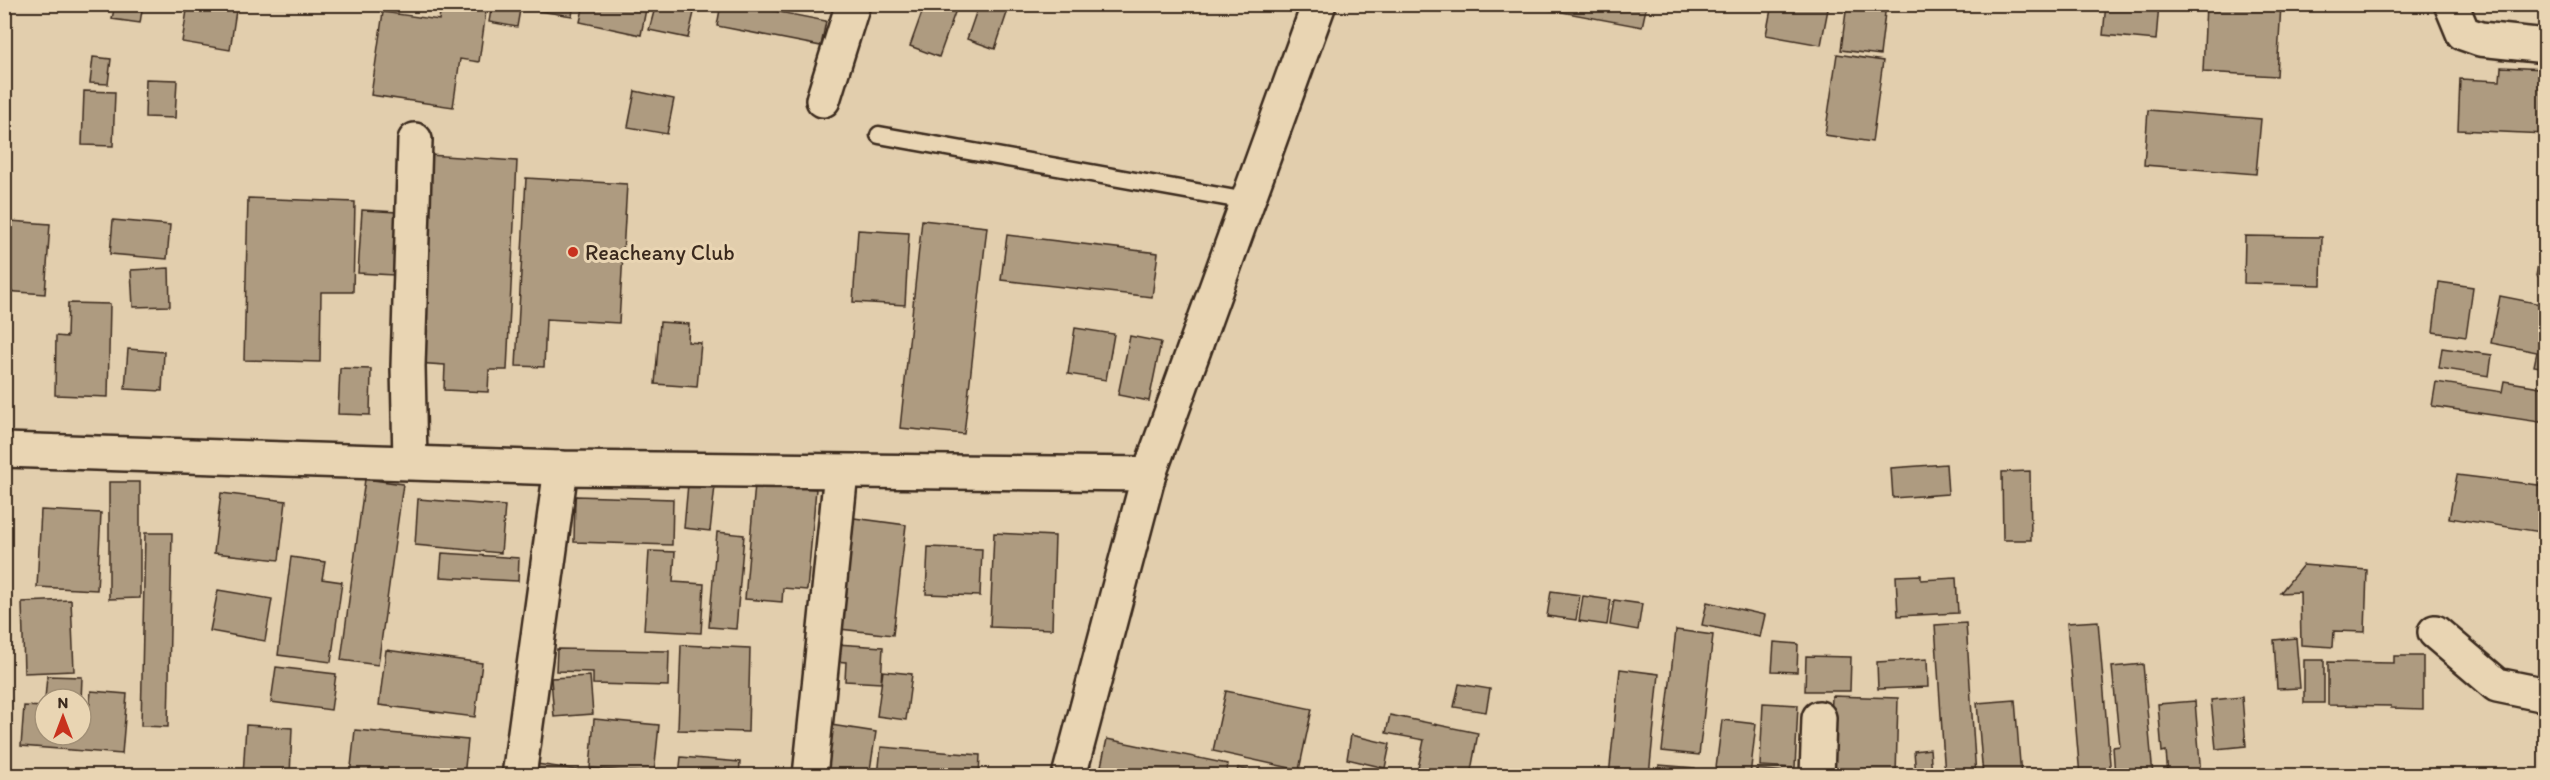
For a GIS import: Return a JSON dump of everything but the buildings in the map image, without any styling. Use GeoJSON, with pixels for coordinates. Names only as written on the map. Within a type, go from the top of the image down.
{"type":"FeatureCollection","features":[{"type":"Feature","properties":{"kind":"street"},"geometry":{"type":"LineString","coordinates":[[823,100],[853,4]]}},
{"type":"Feature","properties":{"kind":"street"},"geometry":{"type":"LineString","coordinates":[[2451,4],[2463,33],[2480,39],[2546,46]]}},
{"type":"Feature","properties":{"kind":"street"},"geometry":{"type":"LineString","coordinates":[[1069,776],[1149,474],[1247,201],[1311,6]]}},
{"type":"Feature","properties":{"kind":"street"},"geometry":{"type":"LineString","coordinates":[[410,462],[408,366],[415,140]]}},
{"type":"Feature","properties":{"kind":"street"},"geometry":{"type":"LineString","coordinates":[[4,450],[561,468],[1149,474]]}},
{"type":"Feature","properties":{"kind":"street"},"geometry":{"type":"LineString","coordinates":[[519,776],[561,468]]}},
{"type":"Feature","properties":{"kind":"street"},"geometry":{"type":"LineString","coordinates":[[810,776],[841,472]]}},
{"type":"Feature","properties":{"kind":"street"},"geometry":{"type":"LineString","coordinates":[[2434,632],[2497,685],[2546,695]]}},
{"type":"Feature","properties":{"kind":"street"},"geometry":{"type":"LineString","coordinates":[[1817,776],[1819,718]]}},
{"type":"Feature","properties":{"kind":"lane"},"geometry":{"type":"LineString","coordinates":[[879,135],[1247,201]]}},
{"type":"Feature","properties":{"kind":"place","name":"Reacheany Club"},"geometry":{"type":"Point","coordinates":[573,252]}}]}
